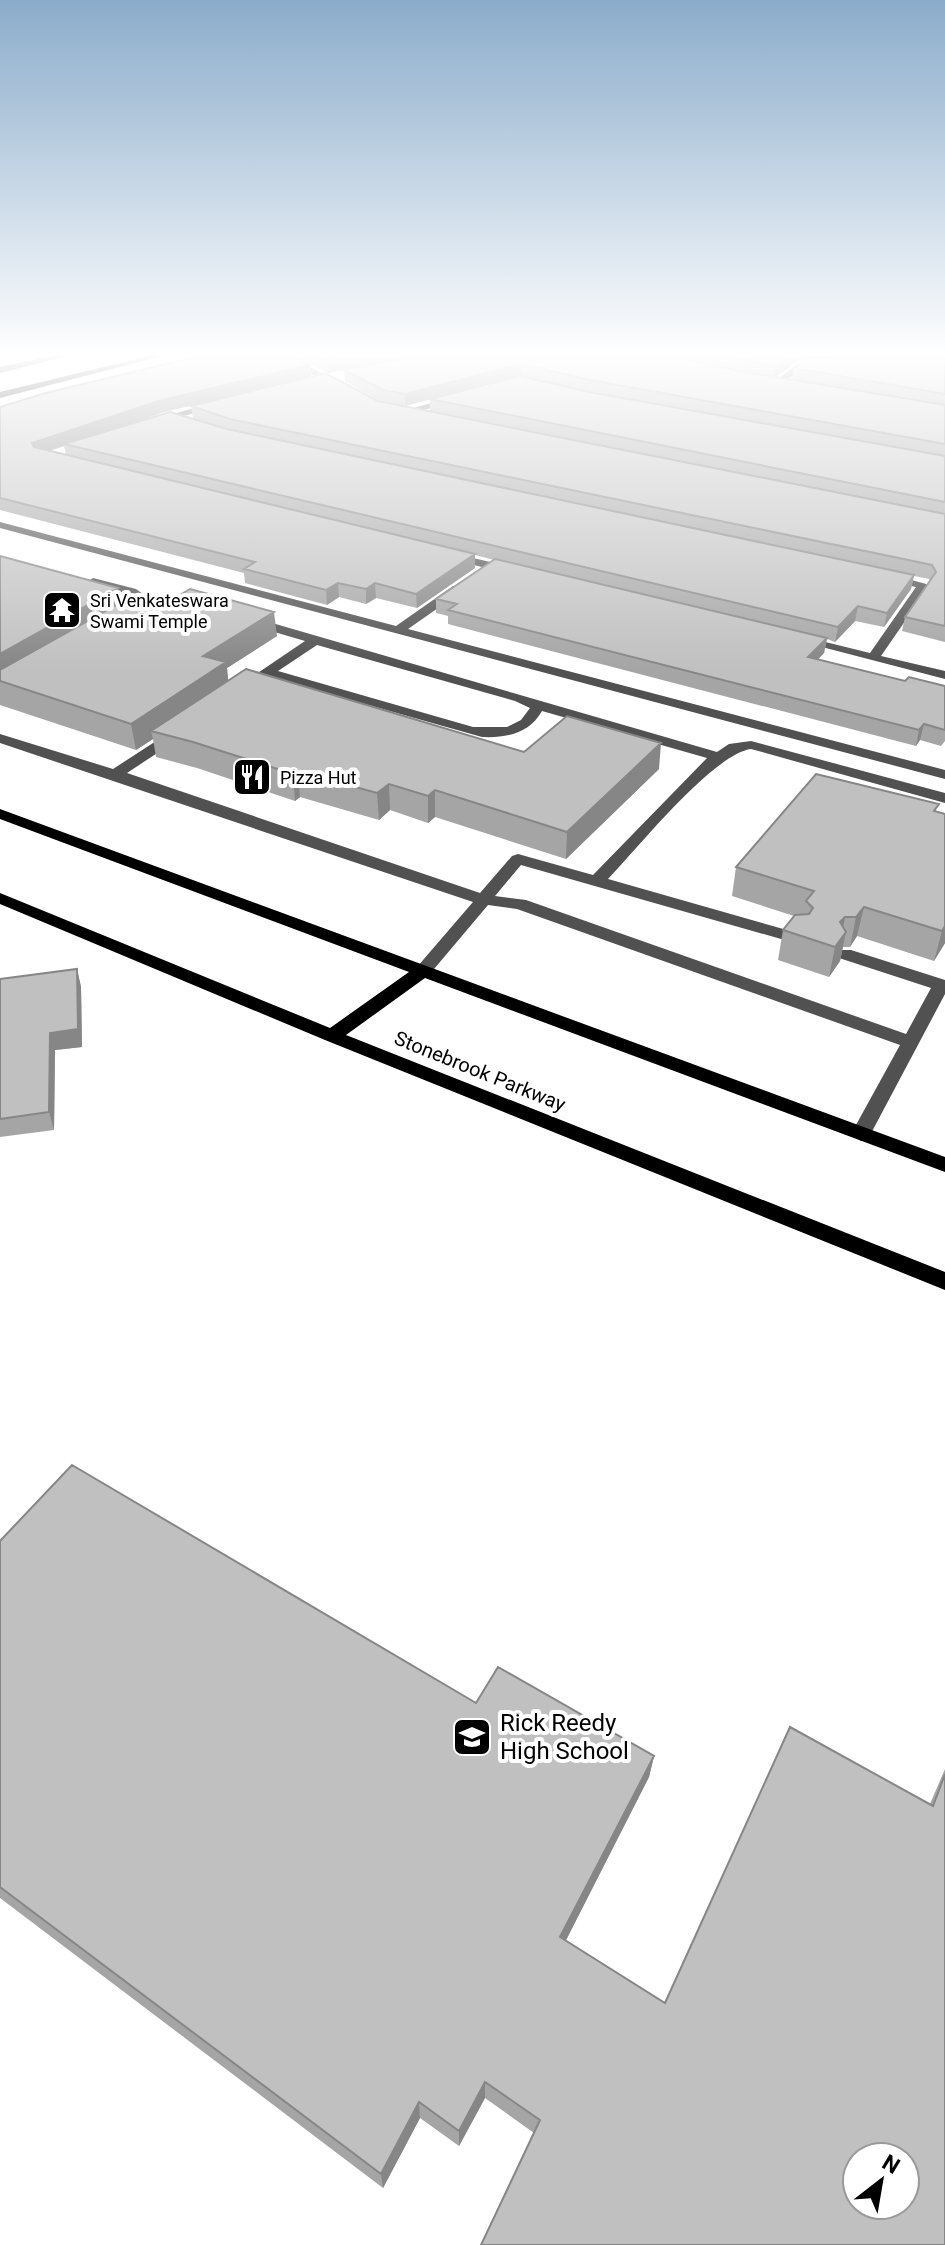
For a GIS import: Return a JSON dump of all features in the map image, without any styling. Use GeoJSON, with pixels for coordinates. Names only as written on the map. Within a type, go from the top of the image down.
{"type":"FeatureCollection","features":[{"type":"Feature","properties":{"kind":"main road"},"geometry":{"type":"LineString","coordinates":[[0,814],[945,1165]]}},
{"type":"Feature","properties":{"kind":"main road","name":"Stonebrook Parkway"},"geometry":{"type":"LineString","coordinates":[[0,898],[332,1036],[945,1281]]}},
{"type":"Feature","properties":{"kind":"main road"},"geometry":{"type":"LineString","coordinates":[[332,1036],[423,971]]}},
{"type":"Feature","properties":{"kind":"street"},"geometry":{"type":"LineString","coordinates":[[0,525],[945,775]]}},
{"type":"Feature","properties":{"kind":"street"},"geometry":{"type":"LineString","coordinates":[[445,555],[522,573]]}},
{"type":"Feature","properties":{"kind":"street"},"geometry":{"type":"LineString","coordinates":[[480,574],[491,566]]}},
{"type":"Feature","properties":{"kind":"street"},"geometry":{"type":"LineString","coordinates":[[873,658],[924,585],[877,575]]}},
{"type":"Feature","properties":{"kind":"street"},"geometry":{"type":"LineString","coordinates":[[73,576],[132,592],[157,604],[137,612]]}},
{"type":"Feature","properties":{"kind":"street"},"geometry":{"type":"LineString","coordinates":[[398,630],[468,582]]}},
{"type":"Feature","properties":{"kind":"street"},"geometry":{"type":"LineString","coordinates":[[243,619],[719,757]]}},
{"type":"Feature","properties":{"kind":"street"},"geometry":{"type":"LineString","coordinates":[[781,636],[945,675]]}},
{"type":"Feature","properties":{"kind":"street"},"geometry":{"type":"LineString","coordinates":[[231,698],[315,640]]}},
{"type":"Feature","properties":{"kind":"street"},"geometry":{"type":"LineString","coordinates":[[269,673],[472,731],[497,734],[514,731],[538,706]]}},
{"type":"Feature","properties":{"kind":"street"},"geometry":{"type":"LineString","coordinates":[[115,774],[192,723]]}},
{"type":"Feature","properties":{"kind":"street"},"geometry":{"type":"LineString","coordinates":[[0,738],[484,900],[520,904],[911,1042]]}},
{"type":"Feature","properties":{"kind":"street"},"geometry":{"type":"LineString","coordinates":[[597,881],[719,757],[734,747],[751,745],[945,798]]}},
{"type":"Feature","properties":{"kind":"street"},"geometry":{"type":"LineString","coordinates":[[423,971],[518,859],[795,938]]}},
{"type":"Feature","properties":{"kind":"street"},"geometry":{"type":"LineString","coordinates":[[845,954],[943,985],[861,1134]]}},
{"type":"Feature","properties":{"kind":"building"},"geometry":{"type":"Polygon","coordinates":[[[0,460],[87,460],[475,554],[416,594],[375,583],[366,589],[338,583],[326,590],[244,569],[255,562],[0,498],[0,460]]]}},
{"type":"Feature","properties":{"kind":"building"},"geometry":{"type":"Polygon","coordinates":[[[131,460],[372,460],[914,575],[887,613],[858,606],[838,627],[131,460]]]}},
{"type":"Feature","properties":{"kind":"building"},"geometry":{"type":"Polygon","coordinates":[[[426,460],[673,460],[945,514],[945,626],[905,617],[936,572],[932,565],[426,460]]]}},
{"type":"Feature","properties":{"kind":"building"},"geometry":{"type":"Polygon","coordinates":[[[734,460],[945,460],[945,502],[734,460]]]}},
{"type":"Feature","properties":{"kind":"building"},"geometry":{"type":"Polygon","coordinates":[[[0,556],[118,588],[0,654],[0,556]]]}},
{"type":"Feature","properties":{"kind":"building"},"geometry":{"type":"Polygon","coordinates":[[[495,559],[827,638],[808,657],[905,681],[909,677],[945,686],[945,730],[924,724],[919,730],[448,610],[457,604],[436,599],[495,559]]]}},
{"type":"Feature","properties":{"kind":"building"},"geometry":{"type":"Polygon","coordinates":[[[190,589],[274,612],[203,656],[226,662],[131,724],[0,681],[0,670],[138,593],[168,602],[190,589]]]}},
{"type":"Feature","properties":{"kind":"building"},"geometry":{"type":"Polygon","coordinates":[[[246,669],[524,752],[567,716],[661,743],[567,832],[435,790],[428,796],[389,784],[377,793],[298,771],[293,774],[151,731],[246,669]]]}},
{"type":"Feature","properties":{"kind":"building"},"geometry":{"type":"Polygon","coordinates":[[[816,774],[939,804],[934,811],[945,814],[945,926],[942,931],[864,907],[856,917],[845,917],[840,922],[846,932],[835,947],[783,930],[795,915],[809,914],[813,908],[806,901],[814,891],[736,867],[816,774]]]}},
{"type":"Feature","properties":{"kind":"building"},"geometry":{"type":"Polygon","coordinates":[[[77,969],[78,1029],[50,1033],[49,1112],[0,1119],[0,979],[77,969]]]}},
{"type":"Feature","properties":{"kind":"building"},"geometry":{"type":"Polygon","coordinates":[[[72,1465],[476,1703],[498,1667],[654,1756],[560,1937],[665,2003],[790,1727],[933,1806],[945,1774],[945,2245],[481,2245],[540,2120],[485,2082],[459,2131],[419,2102],[381,2174],[0,1887],[0,1541],[72,1465]]]}},
{"type":"Feature","properties":{"kind":"place","name":"Sri Venkateswara Swami Temple"},"geometry":{"type":"Point","coordinates":[62,610]}},
{"type":"Feature","properties":{"kind":"place","name":"Pizza Hut"},"geometry":{"type":"Point","coordinates":[252,777]}},
{"type":"Feature","properties":{"kind":"place","name":"Rick Reedy High School"},"geometry":{"type":"Point","coordinates":[472,1737]}}]}
